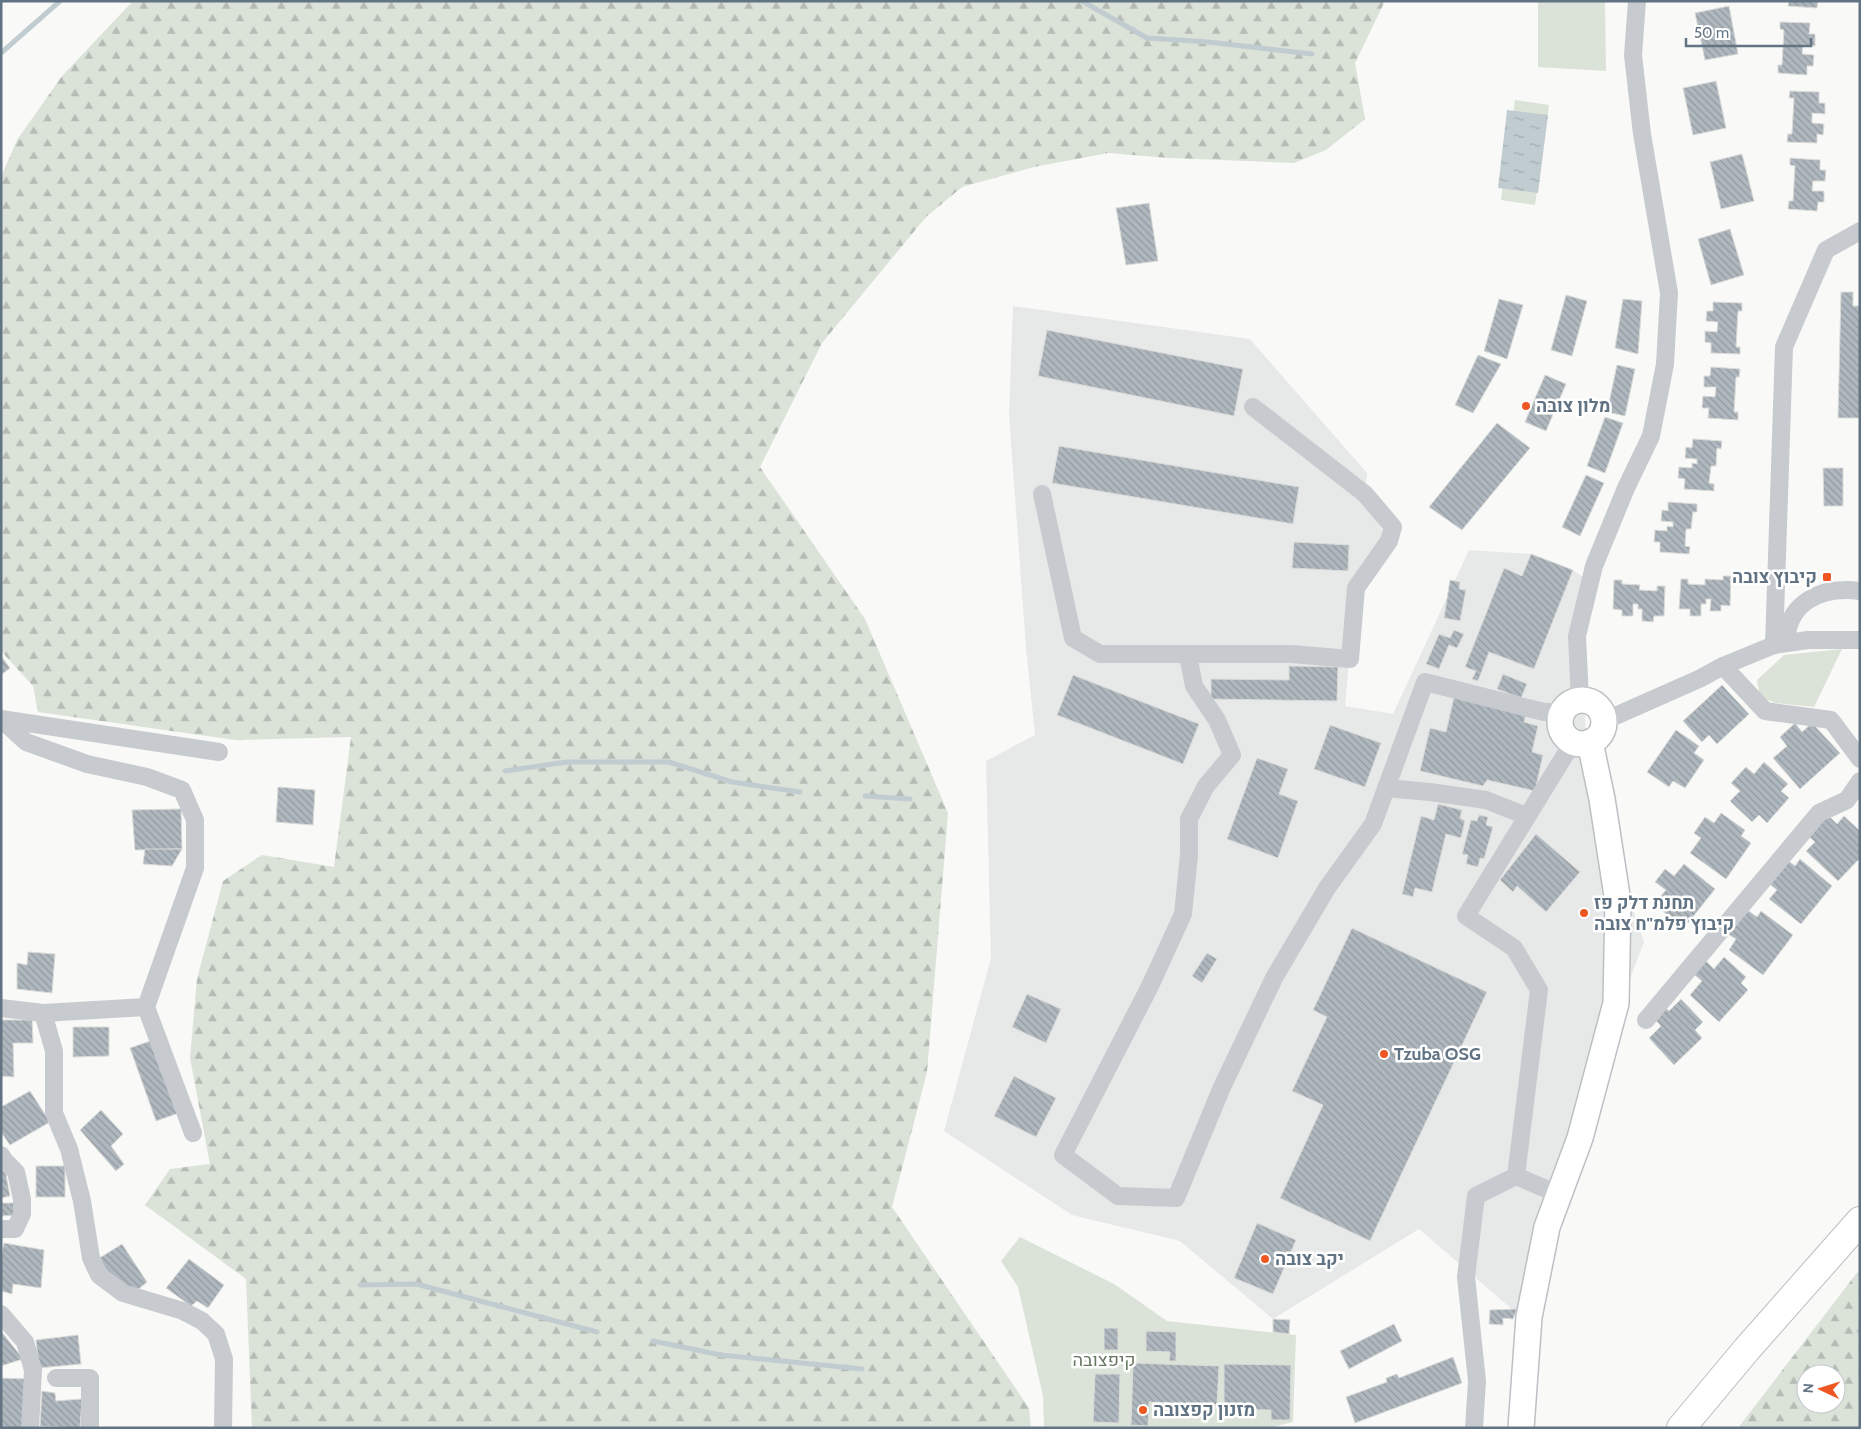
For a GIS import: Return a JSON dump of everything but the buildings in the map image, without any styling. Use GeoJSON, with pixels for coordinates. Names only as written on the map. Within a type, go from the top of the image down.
{"type":"FeatureCollection","features":[{"type":"Feature","properties":{"kind":"main road"},"geometry":{"type":"LineString","coordinates":[[1681,1428],[1747,1349],[1860,1221]]}},
{"type":"Feature","properties":{"kind":"street"},"geometry":{"type":"LineString","coordinates":[[1521,1428],[1529,1318],[1547,1227],[1580,1138],[1616,1003],[1618,902],[1602,799],[1582,742],[1563,732],[1561,718],[1571,706],[1577,636],[1592,575],[1626,488],[1651,436],[1665,364],[1669,293],[1641,124],[1633,55],[1637,1]]}},
{"type":"Feature","properties":{"kind":"street"},"geometry":{"type":"LineString","coordinates":[[1780,644],[1784,347],[1826,250],[1860,230]]}},
{"type":"Feature","properties":{"kind":"street"},"geometry":{"type":"LineString","coordinates":[[1042,494],[1073,638],[1100,654],[1292,654],[1350,659],[1356,588],[1389,541],[1393,527],[1365,494],[1253,407]]}},
{"type":"Feature","properties":{"kind":"street"},"geometry":{"type":"LineString","coordinates":[[1780,644],[1792,617],[1800,606],[1826,592],[1842,589],[1860,591]]}},
{"type":"Feature","properties":{"kind":"street"},"geometry":{"type":"LineString","coordinates":[[1604,721],[1699,679],[1723,666],[1780,644],[1808,640],[1856,638]]}},
{"type":"Feature","properties":{"kind":"street"},"geometry":{"type":"LineString","coordinates":[[1188,655],[1194,686],[1216,720],[1232,755],[1206,786],[1189,819],[1189,855],[1182,914],[1150,986],[1063,1155],[1118,1196],[1176,1198],[1222,1087],[1274,978],[1328,888],[1373,824],[1425,682],[1544,712],[1591,702],[1596,705],[1603,715],[1604,721],[1600,734],[1582,742],[1526,816],[1466,916],[1514,948],[1539,990],[1516,1176]]}},
{"type":"Feature","properties":{"kind":"street"},"geometry":{"type":"LineString","coordinates":[[1723,666],[1766,711],[1831,720],[1860,759]]}},
{"type":"Feature","properties":{"kind":"street"},"geometry":{"type":"LineString","coordinates":[[193,1133],[146,1007],[195,868],[195,820],[182,790],[147,776],[87,764],[26,742],[1,719],[218,752]]}},
{"type":"Feature","properties":{"kind":"street"},"geometry":{"type":"LineString","coordinates":[[1646,1020],[1819,813],[1847,800],[1860,781]]}},
{"type":"Feature","properties":{"kind":"street"},"geometry":{"type":"LineString","coordinates":[[1386,788],[1486,800],[1526,816]]}},
{"type":"Feature","properties":{"kind":"street"},"geometry":{"type":"LineString","coordinates":[[1,1008],[43,1013],[146,1007]]}},
{"type":"Feature","properties":{"kind":"street"},"geometry":{"type":"LineString","coordinates":[[43,1013],[54,1051],[54,1113],[68,1149],[82,1201],[91,1258],[99,1275],[124,1293],[182,1311],[202,1321],[216,1334],[224,1359],[223,1428]]}},
{"type":"Feature","properties":{"kind":"street"},"geometry":{"type":"LineString","coordinates":[[1,1155],[16,1172],[22,1199],[22,1214],[15,1229],[1,1229]]}},
{"type":"Feature","properties":{"kind":"street"},"geometry":{"type":"LineString","coordinates":[[1474,1428],[1477,1381],[1466,1277],[1476,1196],[1516,1176],[1558,1194]]}},
{"type":"Feature","properties":{"kind":"street"},"geometry":{"type":"LineString","coordinates":[[1,1314],[25,1342],[33,1370],[30,1428]]}},
{"type":"Feature","properties":{"kind":"street"},"geometry":{"type":"LineString","coordinates":[[56,1378],[90,1378],[90,1428]]}},
{"type":"Feature","properties":{"kind":"shaded area"},"geometry":{"type":"Polygon","coordinates":[[[1013,306],[1250,339],[1367,473],[1365,494],[1373,514],[1385,535],[1356,588],[1345,706],[1393,714],[1469,550],[1531,554],[1573,570],[1586,579],[1579,638],[1586,732],[1610,840],[1644,942],[1537,1221],[1521,1317],[1419,1229],[1273,1319],[1180,1241],[1072,1215],[944,1131],[991,958],[986,761],[1035,735],[1026,648],[1009,414],[1013,306]]]}},
{"type":"Feature","properties":{"kind":"green space"},"geometry":{"type":"Polygon","coordinates":[[[133,1],[1385,1],[1355,63],[1365,119],[1326,150],[1294,163],[1169,158],[1108,153],[1034,167],[962,187],[926,217],[822,343],[760,467],[865,619],[948,813],[927,1072],[892,1207],[1029,1408],[1031,1428],[252,1428],[246,1279],[145,1205],[170,1169],[210,1164],[190,1058],[197,979],[223,881],[262,855],[334,867],[351,737],[235,740],[38,712],[33,686],[1,651],[1,177],[17,140],[62,76],[133,1]]]}},
{"type":"Feature","properties":{"kind":"green space"},"geometry":{"type":"Polygon","coordinates":[[[1538,1],[1605,1],[1606,71],[1538,67],[1538,1]]]}},
{"type":"Feature","properties":{"kind":"green space"},"geometry":{"type":"Polygon","coordinates":[[[1515,100],[1549,105],[1535,205],[1501,200],[1515,100]]]}},
{"type":"Feature","properties":{"kind":"green space"},"geometry":{"type":"Polygon","coordinates":[[[1842,649],[1814,707],[1776,703],[1760,697],[1757,680],[1784,655],[1842,649]]]}},
{"type":"Feature","properties":{"kind":"green space","name":"קיפצובה"},"geometry":{"type":"Polygon","coordinates":[[[1020,1237],[1114,1284],[1167,1321],[1296,1335],[1293,1422],[1269,1428],[1044,1428],[1043,1396],[1018,1287],[1001,1261],[1020,1237]]]}},
{"type":"Feature","properties":{"kind":"green space"},"geometry":{"type":"Polygon","coordinates":[[[1860,1270],[1860,1428],[1738,1428],[1856,1274],[1860,1270]]]}},
{"type":"Feature","properties":{"kind":"water"},"geometry":{"type":"Polygon","coordinates":[[[1507,110],[1548,115],[1538,193],[1498,188],[1507,110]]]}},
{"type":"Feature","properties":{"kind":"waterway"},"geometry":{"type":"LineString","coordinates":[[1,53],[60,1]]}},
{"type":"Feature","properties":{"kind":"waterway"},"geometry":{"type":"LineString","coordinates":[[1082,1],[1147,38],[1208,42],[1312,54]]}},
{"type":"Feature","properties":{"kind":"waterway"},"geometry":{"type":"LineString","coordinates":[[505,771],[567,762],[669,762],[732,782],[800,792]]}},
{"type":"Feature","properties":{"kind":"waterway"},"geometry":{"type":"LineString","coordinates":[[865,796],[910,799]]}},
{"type":"Feature","properties":{"kind":"waterway"},"geometry":{"type":"LineString","coordinates":[[360,1285],[416,1284],[597,1332]]}},
{"type":"Feature","properties":{"kind":"waterway"},"geometry":{"type":"LineString","coordinates":[[653,1341],[721,1355],[862,1369]]}},
{"type":"Feature","properties":{"kind":"place","name":"מלון צובה"},"geometry":{"type":"Point","coordinates":[1526,406]}},
{"type":"Feature","properties":{"kind":"place","name":"קיבוץ צובה"},"geometry":{"type":"Point","coordinates":[1827,577]}},
{"type":"Feature","properties":{"kind":"place","name":"תחנת דלק פז קיבוץ פלמ\"ח צובה"},"geometry":{"type":"Point","coordinates":[1584,913]}},
{"type":"Feature","properties":{"kind":"place","name":"Tzuba OSG"},"geometry":{"type":"Point","coordinates":[1384,1054]}},
{"type":"Feature","properties":{"kind":"place","name":"יקב צובה"},"geometry":{"type":"Point","coordinates":[1265,1259]}},
{"type":"Feature","properties":{"kind":"place","name":"מזנון קפצובה"},"geometry":{"type":"Point","coordinates":[1143,1410]}}]}
